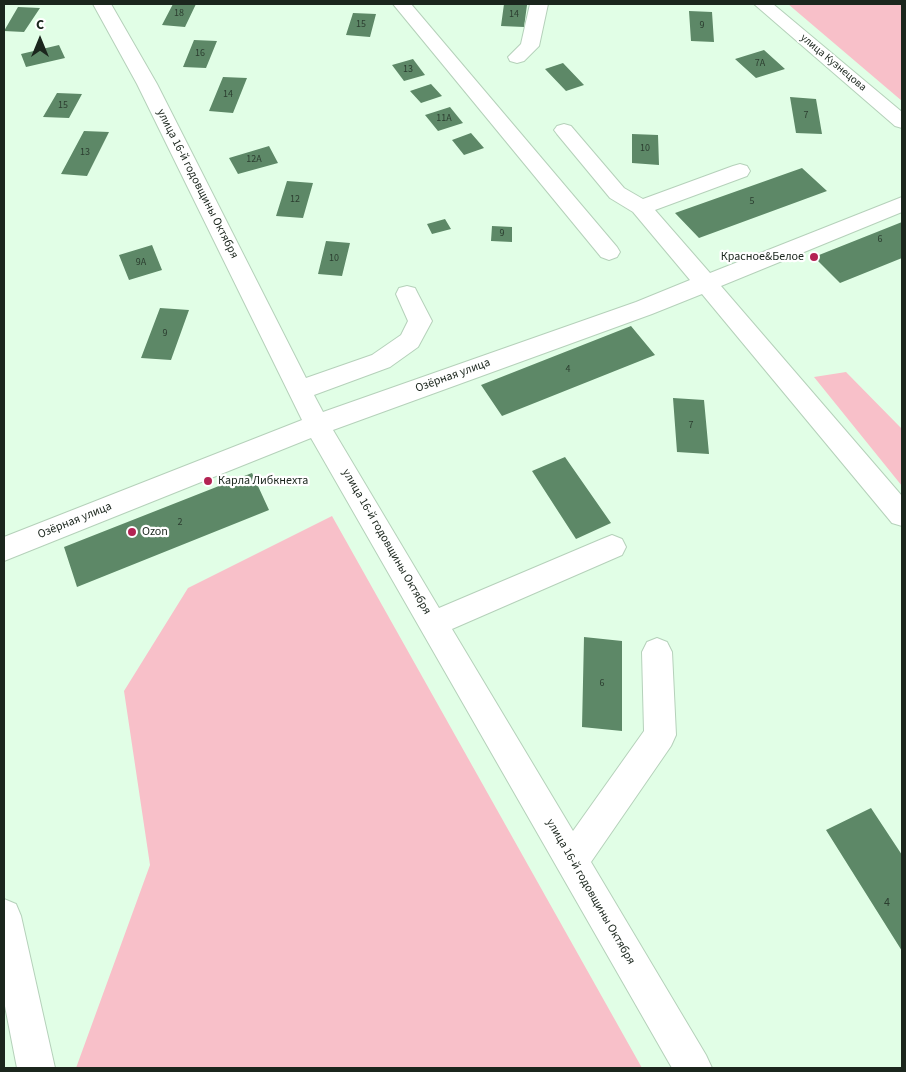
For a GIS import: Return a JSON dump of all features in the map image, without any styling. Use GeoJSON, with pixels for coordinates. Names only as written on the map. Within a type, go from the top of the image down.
{"type":"FeatureCollection","features":[{"type":"Feature","properties":{"kind":"street","name":"улица 16-й годовщины Октября"},"geometry":{"type":"LineString","coordinates":[[102,4],[147,84],[317,425],[693,1068]]}},
{"type":"Feature","properties":{"kind":"street"},"geometry":{"type":"LineString","coordinates":[[402,4],[609,252]]}},
{"type":"Feature","properties":{"kind":"street"},"geometry":{"type":"LineString","coordinates":[[517,57],[530,46],[539,4]]}},
{"type":"Feature","properties":{"kind":"street","name":"улица Кузнецова"},"geometry":{"type":"LineString","coordinates":[[763,4],[902,122]]}},
{"type":"Feature","properties":{"kind":"street"},"geometry":{"type":"LineString","coordinates":[[564,130],[617,193],[641,207],[902,515]]}},
{"type":"Feature","properties":{"kind":"street"},"geometry":{"type":"LineString","coordinates":[[641,207],[740,171]]}},
{"type":"Feature","properties":{"kind":"street","name":"Озёрная улица"},"geometry":{"type":"LineString","coordinates":[[4,549],[317,425],[644,308],[902,204]]}},
{"type":"Feature","properties":{"kind":"street"},"geometry":{"type":"LineString","coordinates":[[300,390],[381,361],[410,341],[420,321],[407,294]]}},
{"type":"Feature","properties":{"kind":"street"},"geometry":{"type":"LineString","coordinates":[[433,624],[612,546]]}},
{"type":"Feature","properties":{"kind":"street"},"geometry":{"type":"LineString","coordinates":[[572,861],[660,735],[657,652]]}},
{"type":"Feature","properties":{"kind":"street"},"geometry":{"type":"LineString","coordinates":[[4,916],[36,1068]]}},
{"type":"Feature","properties":{"kind":"shaded area"},"geometry":{"type":"Polygon","coordinates":[[[788,4],[902,4],[902,101],[788,4]]]}},
{"type":"Feature","properties":{"kind":"shaded area"},"geometry":{"type":"Polygon","coordinates":[[[846,372],[902,429],[902,486],[814,377],[846,372]]]}},
{"type":"Feature","properties":{"kind":"shaded area"},"geometry":{"type":"Polygon","coordinates":[[[332,516],[642,1068],[76,1068],[150,865],[124,691],[188,588],[332,516]]]}},
{"type":"Feature","properties":{"kind":"building"},"geometry":{"type":"Polygon","coordinates":[[[173,4],[196,4],[185,27],[162,25],[173,4]]]}},
{"type":"Feature","properties":{"kind":"building"},"geometry":{"type":"Polygon","coordinates":[[[504,4],[527,5],[524,27],[501,26],[504,4]]]}},
{"type":"Feature","properties":{"kind":"building"},"geometry":{"type":"Polygon","coordinates":[[[18,7],[40,8],[24,32],[4,31],[18,7]]]}},
{"type":"Feature","properties":{"kind":"building"},"geometry":{"type":"Polygon","coordinates":[[[689,11],[712,12],[714,42],[691,41],[689,11]]]}},
{"type":"Feature","properties":{"kind":"building"},"geometry":{"type":"Polygon","coordinates":[[[353,13],[376,14],[370,37],[346,35],[353,13]]]}},
{"type":"Feature","properties":{"kind":"building"},"geometry":{"type":"Polygon","coordinates":[[[194,40],[217,41],[206,68],[183,67],[194,40]]]}},
{"type":"Feature","properties":{"kind":"building"},"geometry":{"type":"Polygon","coordinates":[[[59,45],[65,58],[26,67],[21,54],[59,45]]]}},
{"type":"Feature","properties":{"kind":"building"},"geometry":{"type":"Polygon","coordinates":[[[764,50],[785,69],[756,78],[735,59],[764,50]]]}},
{"type":"Feature","properties":{"kind":"building"},"geometry":{"type":"Polygon","coordinates":[[[413,59],[425,75],[404,81],[392,65],[413,59]]]}},
{"type":"Feature","properties":{"kind":"building"},"geometry":{"type":"Polygon","coordinates":[[[563,63],[584,85],[566,91],[545,69],[563,63]]]}},
{"type":"Feature","properties":{"kind":"building"},"geometry":{"type":"Polygon","coordinates":[[[223,77],[247,78],[233,113],[209,111],[223,77]]]}},
{"type":"Feature","properties":{"kind":"building"},"geometry":{"type":"Polygon","coordinates":[[[431,84],[442,96],[421,103],[410,91],[431,84]]]}},
{"type":"Feature","properties":{"kind":"building"},"geometry":{"type":"Polygon","coordinates":[[[57,93],[82,94],[69,118],[43,117],[57,93]]]}},
{"type":"Feature","properties":{"kind":"building"},"geometry":{"type":"Polygon","coordinates":[[[790,97],[816,99],[822,134],[796,133],[790,97]]]}},
{"type":"Feature","properties":{"kind":"building"},"geometry":{"type":"Polygon","coordinates":[[[450,107],[463,123],[438,131],[425,115],[450,107]]]}},
{"type":"Feature","properties":{"kind":"building"},"geometry":{"type":"Polygon","coordinates":[[[84,131],[109,132],[87,176],[61,174],[84,131]]]}},
{"type":"Feature","properties":{"kind":"building"},"geometry":{"type":"Polygon","coordinates":[[[471,133],[484,148],[464,155],[452,140],[471,133]]]}},
{"type":"Feature","properties":{"kind":"building"},"geometry":{"type":"Polygon","coordinates":[[[632,134],[658,135],[659,165],[632,163],[632,134]]]}},
{"type":"Feature","properties":{"kind":"building"},"geometry":{"type":"Polygon","coordinates":[[[269,146],[278,163],[238,174],[229,158],[269,146]]]}},
{"type":"Feature","properties":{"kind":"building"},"geometry":{"type":"Polygon","coordinates":[[[802,168],[827,191],[699,238],[675,213],[802,168]]]}},
{"type":"Feature","properties":{"kind":"building"},"geometry":{"type":"Polygon","coordinates":[[[287,181],[313,183],[303,218],[276,216],[287,181]]]}},
{"type":"Feature","properties":{"kind":"building"},"geometry":{"type":"Polygon","coordinates":[[[445,219],[451,229],[432,234],[427,224],[445,219]]]}},
{"type":"Feature","properties":{"kind":"building"},"geometry":{"type":"Polygon","coordinates":[[[902,222],[902,258],[840,283],[814,257],[902,222]]]}},
{"type":"Feature","properties":{"kind":"building"},"geometry":{"type":"Polygon","coordinates":[[[492,226],[512,227],[512,242],[491,241],[492,226]]]}},
{"type":"Feature","properties":{"kind":"building"},"geometry":{"type":"Polygon","coordinates":[[[326,241],[350,243],[342,276],[318,274],[326,241]]]}},
{"type":"Feature","properties":{"kind":"building"},"geometry":{"type":"Polygon","coordinates":[[[152,245],[162,270],[129,280],[119,255],[152,245]]]}},
{"type":"Feature","properties":{"kind":"building"},"geometry":{"type":"Polygon","coordinates":[[[160,308],[189,310],[171,360],[141,358],[160,308]]]}},
{"type":"Feature","properties":{"kind":"building"},"geometry":{"type":"Polygon","coordinates":[[[631,326],[655,355],[502,416],[481,385],[631,326]]]}},
{"type":"Feature","properties":{"kind":"building"},"geometry":{"type":"Polygon","coordinates":[[[673,398],[704,400],[709,454],[677,452],[673,398]]]}},
{"type":"Feature","properties":{"kind":"building"},"geometry":{"type":"Polygon","coordinates":[[[565,457],[611,523],[576,539],[532,471],[565,457]]]}},
{"type":"Feature","properties":{"kind":"building"},"geometry":{"type":"Polygon","coordinates":[[[252,473],[269,510],[77,587],[64,547],[252,473]]]}},
{"type":"Feature","properties":{"kind":"building"},"geometry":{"type":"Polygon","coordinates":[[[584,637],[622,641],[622,731],[582,727],[584,637]]]}},
{"type":"Feature","properties":{"kind":"building"},"geometry":{"type":"Polygon","coordinates":[[[871,808],[902,855],[902,951],[826,830],[871,808]]]}},
{"type":"Feature","properties":{"kind":"place","name":"Красное&Белое"},"geometry":{"type":"Point","coordinates":[814,257]}},
{"type":"Feature","properties":{"kind":"place","name":"Карла Либкнехта"},"geometry":{"type":"Point","coordinates":[208,481]}},
{"type":"Feature","properties":{"kind":"place","name":"Ozon"},"geometry":{"type":"Point","coordinates":[132,532]}}]}
